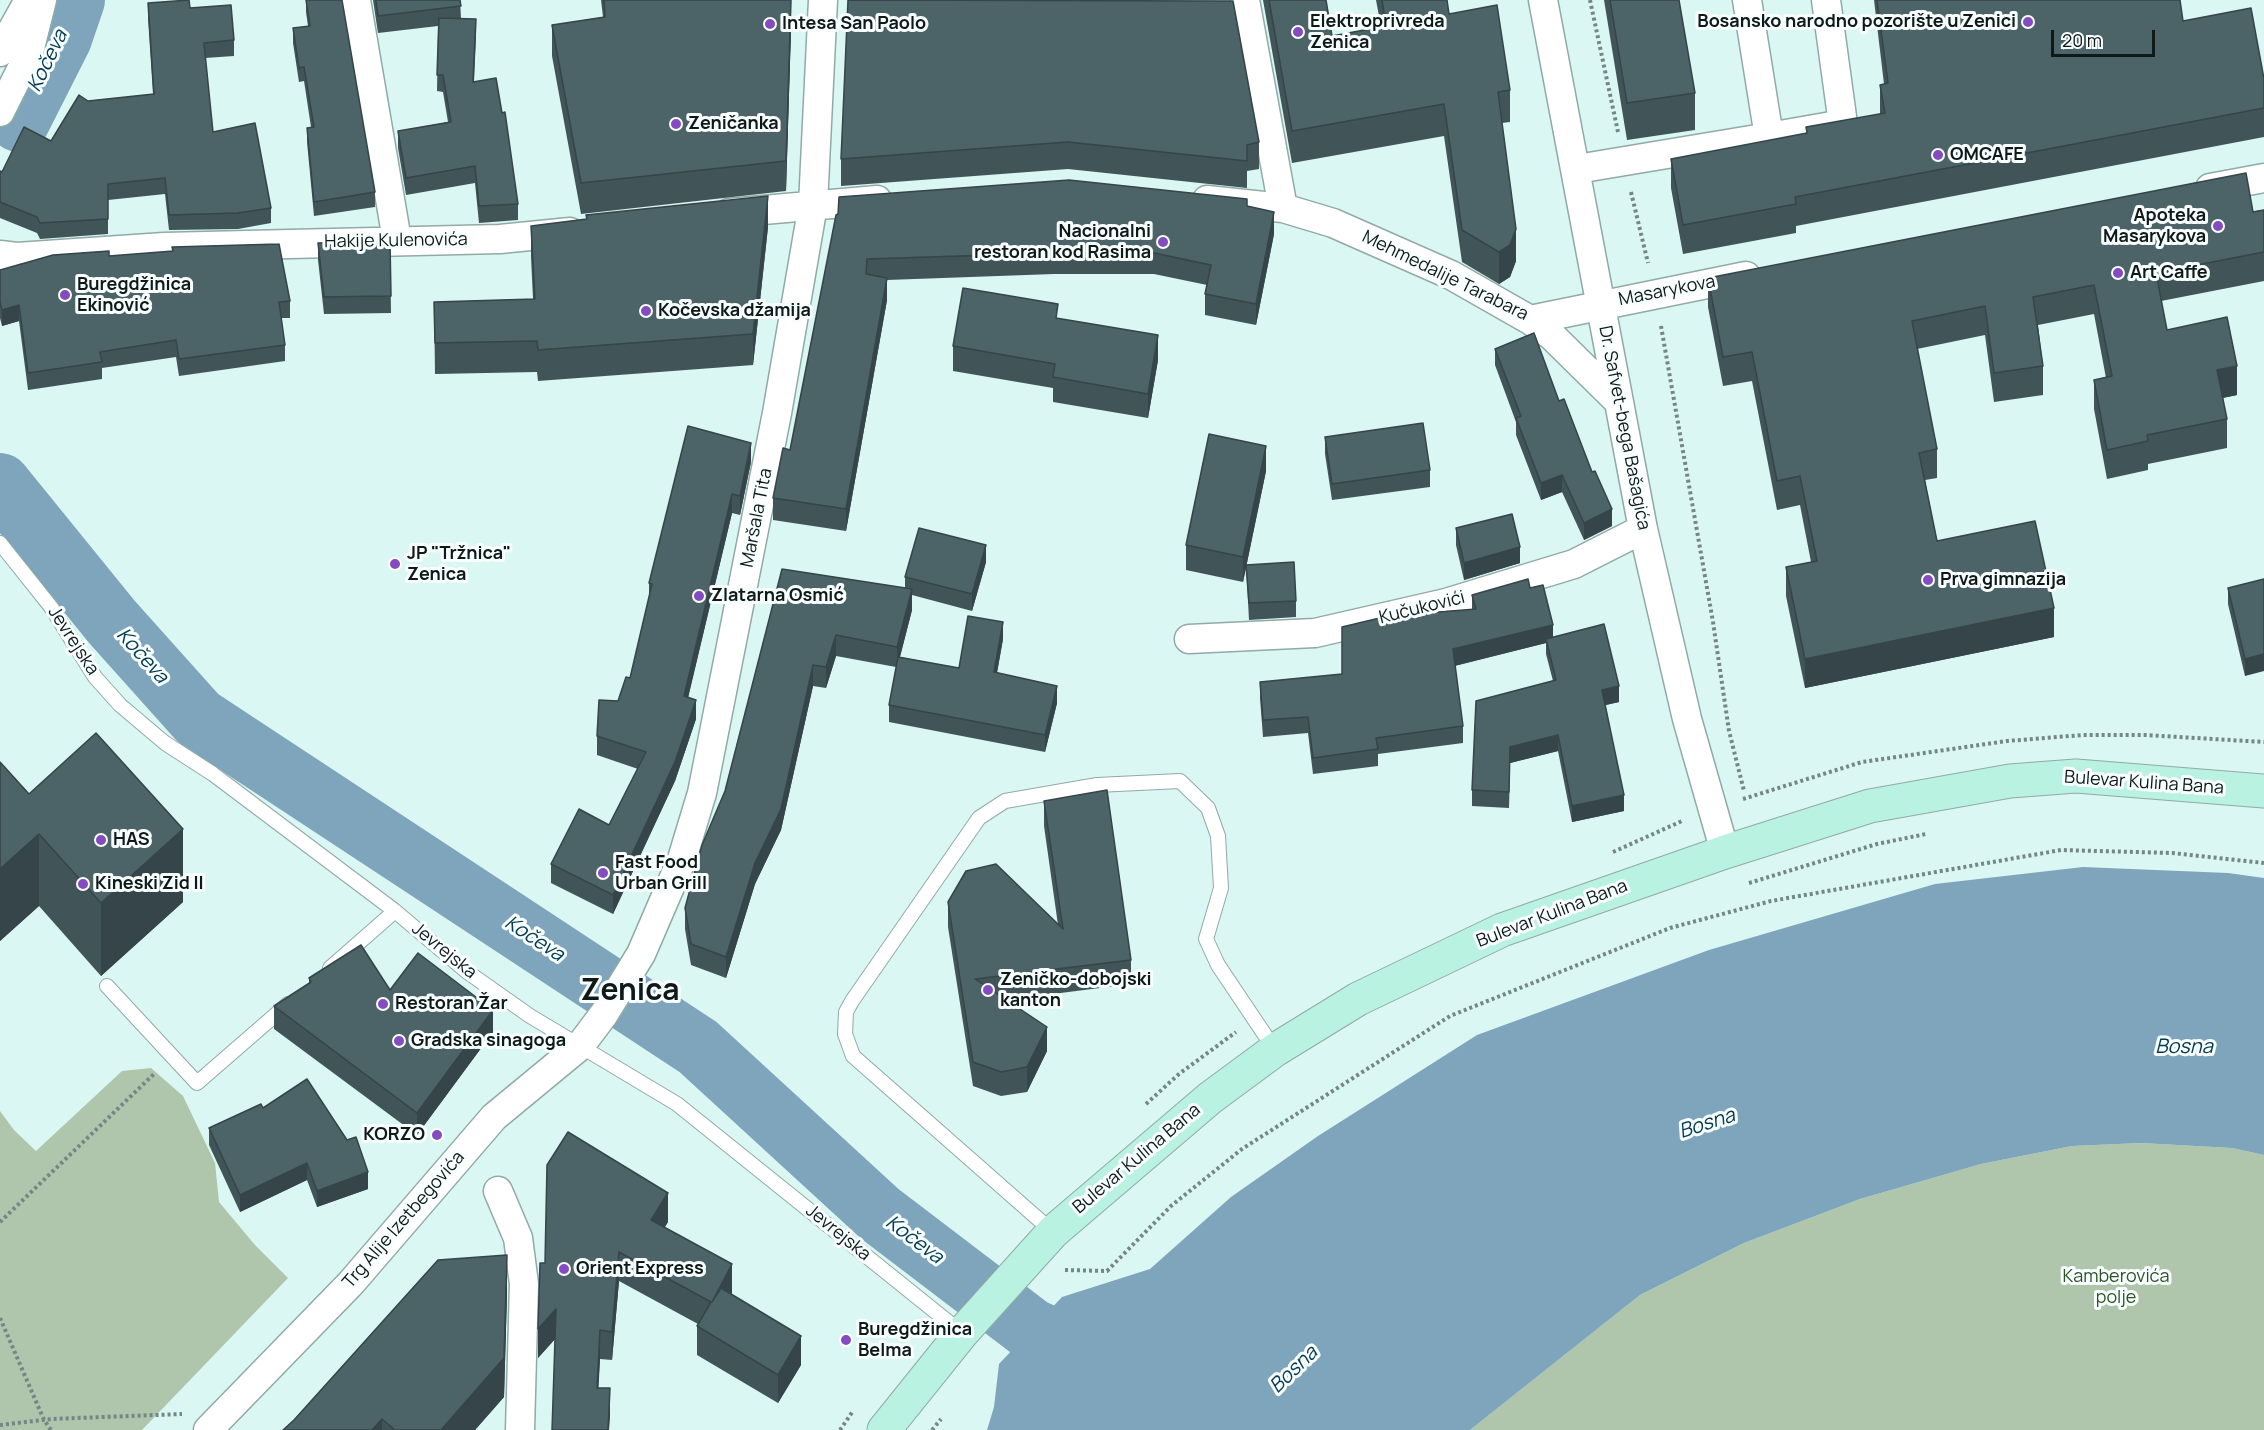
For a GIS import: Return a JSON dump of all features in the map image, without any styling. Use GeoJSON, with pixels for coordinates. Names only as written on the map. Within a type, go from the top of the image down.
{"type":"FeatureCollection","features":[{"type":"Feature","properties":{"kind":"street"},"geometry":{"type":"LineString","coordinates":[[0,52],[28,0]]}},
{"type":"Feature","properties":{"kind":"street"},"geometry":{"type":"LineString","coordinates":[[0,112],[28,56],[42,0]]}},
{"type":"Feature","properties":{"kind":"street"},"geometry":{"type":"LineString","coordinates":[[356,0],[397,240]]}},
{"type":"Feature","properties":{"kind":"street","name":"Maršala Tita"},"geometry":{"type":"LineString","coordinates":[[604,1014],[641,954],[682,859],[702,793],[777,413],[802,206],[823,0]]}},
{"type":"Feature","properties":{"kind":"street"},"geometry":{"type":"LineString","coordinates":[[1245,0],[1283,208]]}},
{"type":"Feature","properties":{"kind":"street","name":"Dr. Safvet-bega Bašagića"},"geometry":{"type":"LineString","coordinates":[[1543,0],[1643,529],[1687,719],[1725,852]]}},
{"type":"Feature","properties":{"kind":"street"},"geometry":{"type":"LineString","coordinates":[[1746,0],[1769,137]]}},
{"type":"Feature","properties":{"kind":"street"},"geometry":{"type":"LineString","coordinates":[[1576,169],[1844,124],[1826,0]]}},
{"type":"Feature","properties":{"kind":"street"},"geometry":{"type":"LineString","coordinates":[[2182,193],[2264,178]]}},
{"type":"Feature","properties":{"kind":"street","name":"Mehmedalije Tarabara"},"geometry":{"type":"LineString","coordinates":[[1182,197],[1283,208],[1334,223],[1451,275],[1530,320],[1601,304]]}},
{"type":"Feature","properties":{"kind":"street"},"geometry":{"type":"LineString","coordinates":[[699,216],[902,198]]}},
{"type":"Feature","properties":{"kind":"street","name":"Hakije Kulenovića"},"geometry":{"type":"LineString","coordinates":[[0,255],[17,257],[164,247],[500,239],[592,229]]}},
{"type":"Feature","properties":{"kind":"street","name":"Masarykova"},"geometry":{"type":"LineString","coordinates":[[1601,304],[1773,271]]}},
{"type":"Feature","properties":{"kind":"street"},"geometry":{"type":"LineString","coordinates":[[1530,320],[1576,358],[1618,401]]}},
{"type":"Feature","properties":{"kind":"street","name":"Kučukovići"},"geometry":{"type":"LineString","coordinates":[[1189,639],[1315,633],[1446,603],[1574,564],[1643,529]]}},
{"type":"Feature","properties":{"kind":"street","name":"Bulevar Kulina Bana"},"geometry":{"type":"LineString","coordinates":[[884,1430],[962,1333],[1045,1240],[1210,1098],[1275,1050],[1359,999],[1502,930],[1725,852],[1870,806],[2010,781],[2076,776],[2264,791]]}},
{"type":"Feature","properties":{"kind":"street","name":"Trg Alije Izetbegovića"},"geometry":{"type":"LineString","coordinates":[[216,1421],[351,1283],[494,1117],[580,1046],[604,1014]]}},
{"type":"Feature","properties":{"kind":"street"},"geometry":{"type":"LineString","coordinates":[[498,1191],[518,1239],[524,1284],[520,1430]]}},
{"type":"Feature","properties":{"kind":"lane","name":"Jevrejska"},"geometry":{"type":"LineString","coordinates":[[0,543],[51,607],[95,677],[120,705],[165,743],[213,774],[395,911],[466,971],[530,1016],[677,1104],[962,1333]]}},
{"type":"Feature","properties":{"kind":"lane"},"geometry":{"type":"LineString","coordinates":[[1045,1240],[853,1056],[846,1034],[846,1012],[852,1000],[979,818],[1005,801],[1096,785],[1180,781],[1208,808],[1218,836],[1221,888],[1206,939],[1218,965],[1256,1018],[1275,1050]]}},
{"type":"Feature","properties":{"kind":"lane"},"geometry":{"type":"LineString","coordinates":[[323,974],[395,911]]}},
{"type":"Feature","properties":{"kind":"lane"},"geometry":{"type":"LineString","coordinates":[[107,986],[197,1083],[296,997]]}},
{"type":"Feature","properties":{"kind":"path"},"geometry":{"type":"LineString","coordinates":[[1590,0],[1624,161],[1656,294],[1713,621],[1729,731],[1745,798]]}},
{"type":"Feature","properties":{"kind":"path"},"geometry":{"type":"LineString","coordinates":[[1745,884],[1877,844],[1935,832]]}},
{"type":"Feature","properties":{"kind":"path"},"geometry":{"type":"LineString","coordinates":[[1070,1262],[1062,1270],[1107,1271],[1171,1206],[1242,1149],[1450,1016],[1670,928],[1771,901],[2061,850],[2172,853],[2264,863]]}},
{"type":"Feature","properties":{"kind":"path"},"geometry":{"type":"LineString","coordinates":[[0,1222],[173,1056]]}},
{"type":"Feature","properties":{"kind":"path"},"geometry":{"type":"LineString","coordinates":[[0,1318],[44,1420],[51,1430]]}},
{"type":"Feature","properties":{"kind":"path"},"geometry":{"type":"LineString","coordinates":[[0,1425],[44,1420],[216,1421]]}},
{"type":"Feature","properties":{"kind":"green space"},"geometry":{"type":"Polygon","coordinates":[[[151,1068],[183,1096],[215,1163],[219,1202],[255,1245],[288,1278],[142,1430],[0,1430],[0,1111],[14,1130],[36,1151],[122,1071],[151,1068]]]}},
{"type":"Feature","properties":{"kind":"green space","name":"Kamberovića polje"},"geometry":{"type":"Polygon","coordinates":[[[2141,1143],[2232,1148],[2264,1155],[2264,1430],[1470,1430],[1640,1295],[1744,1243],[1860,1199],[1981,1164],[2072,1146],[2141,1143]]]}},
{"type":"Feature","properties":{"kind":"water","name":"Bosna"},"geometry":{"type":"Polygon","coordinates":[[[2083,867],[2228,873],[2264,878],[2264,1155],[2232,1148],[2141,1143],[2072,1146],[1981,1164],[1860,1199],[1744,1243],[1640,1295],[1470,1430],[987,1430],[994,1407],[999,1364],[1062,1297],[1150,1269],[1231,1197],[1318,1136],[1477,1035],[1709,950],[1935,884],[2083,867]]]}},
{"type":"Feature","properties":{"kind":"building"},"geometry":{"type":"Polygon","coordinates":[[[189,0],[190,8],[231,5],[234,40],[204,43],[213,132],[255,123],[271,208],[238,213],[169,215],[165,178],[108,184],[108,219],[40,223],[37,217],[0,202],[0,171],[2,172],[24,127],[51,141],[79,95],[88,101],[154,94],[148,3],[189,0]]]}},
{"type":"Feature","properties":{"kind":"building"},"geometry":{"type":"Polygon","coordinates":[[[306,0],[342,0],[375,192],[314,202],[307,128],[314,127],[304,67],[299,68],[293,28],[310,26],[306,0]]]}},
{"type":"Feature","properties":{"kind":"building"},"geometry":{"type":"Polygon","coordinates":[[[376,0],[460,0],[461,6],[378,16],[376,0]]]}},
{"type":"Feature","properties":{"kind":"building","name":"Zeničanka"},"geometry":{"type":"Polygon","coordinates":[[[604,0],[791,0],[786,161],[581,183],[552,25],[605,17],[604,0]]]}},
{"type":"Feature","properties":{"kind":"building"},"geometry":{"type":"Polygon","coordinates":[[[848,0],[1233,1],[1259,142],[1247,145],[1247,161],[1068,142],[841,159],[848,0]]]}},
{"type":"Feature","properties":{"kind":"building"},"geometry":{"type":"Polygon","coordinates":[[[1269,0],[1326,0],[1332,36],[1386,26],[1382,0],[1447,0],[1449,14],[1497,5],[1510,90],[1498,92],[1516,229],[1510,245],[1499,252],[1462,230],[1444,104],[1292,131],[1269,0]]]}},
{"type":"Feature","properties":{"kind":"building"},"geometry":{"type":"Polygon","coordinates":[[[1610,0],[1679,0],[1695,93],[1627,103],[1610,0]]]}},
{"type":"Feature","properties":{"kind":"building"},"geometry":{"type":"Polygon","coordinates":[[[1877,0],[2180,0],[2183,21],[2251,8],[2264,79],[2264,108],[1795,197],[1796,204],[1683,225],[1671,159],[1807,133],[1806,127],[1885,113],[1880,85],[1888,83],[1877,0]]]}},
{"type":"Feature","properties":{"kind":"building"},"geometry":{"type":"Polygon","coordinates":[[[439,18],[476,19],[473,82],[496,78],[502,113],[505,112],[518,204],[479,206],[475,166],[406,178],[398,131],[451,122],[443,75],[437,75],[439,18]]]}},
{"type":"Feature","properties":{"kind":"building"},"geometry":{"type":"Polygon","coordinates":[[[2246,173],[2253,212],[2264,210],[2264,252],[2156,273],[2167,330],[2227,317],[2237,366],[2217,370],[2227,419],[2147,435],[2148,441],[2107,450],[2094,380],[2112,376],[2094,285],[2033,297],[2043,366],[1994,373],[1985,306],[1912,321],[1937,449],[1919,453],[1937,541],[2035,521],[2054,608],[1805,659],[1786,567],[1817,561],[1800,476],[1777,481],[1752,352],[1723,357],[1708,278],[2246,173]]]}},
{"type":"Feature","properties":{"kind":"building"},"geometry":{"type":"Polygon","coordinates":[[[1069,180],[1247,199],[1247,206],[1274,212],[1256,304],[1205,294],[1211,265],[1154,253],[1054,253],[867,259],[866,274],[887,278],[846,509],[773,498],[783,448],[790,450],[838,214],[839,197],[1069,180]]]}},
{"type":"Feature","properties":{"kind":"building","name":"Kočevska džamija"},"geometry":{"type":"Polygon","coordinates":[[[768,196],[753,334],[538,350],[537,341],[435,343],[434,302],[535,299],[531,226],[587,219],[586,215],[768,196]]]}},
{"type":"Feature","properties":{"kind":"building"},"geometry":{"type":"Polygon","coordinates":[[[390,241],[391,296],[324,297],[318,243],[390,241]]]}},
{"type":"Feature","properties":{"kind":"building"},"geometry":{"type":"Polygon","coordinates":[[[279,244],[290,301],[279,302],[285,345],[179,359],[176,340],[100,352],[102,362],[28,373],[19,305],[2,310],[0,302],[0,270],[53,255],[109,251],[109,256],[173,251],[172,247],[279,244]]]}},
{"type":"Feature","properties":{"kind":"building"},"geometry":{"type":"Polygon","coordinates":[[[963,288],[1058,304],[1056,318],[1158,335],[1148,394],[1053,377],[1055,364],[953,346],[963,288]]]}},
{"type":"Feature","properties":{"kind":"building"},"geometry":{"type":"Polygon","coordinates":[[[1534,333],[1559,401],[1564,399],[1592,472],[1595,471],[1612,509],[1584,523],[1562,475],[1541,483],[1516,418],[1521,416],[1495,349],[1534,333]]]}},
{"type":"Feature","properties":{"kind":"building"},"geometry":{"type":"Polygon","coordinates":[[[1423,423],[1430,470],[1332,484],[1325,437],[1423,423]]]}},
{"type":"Feature","properties":{"kind":"building"},"geometry":{"type":"Polygon","coordinates":[[[688,426],[751,443],[740,496],[732,494],[684,696],[696,700],[675,762],[613,895],[551,864],[579,809],[609,825],[646,752],[597,736],[599,700],[618,701],[626,677],[630,678],[652,584],[649,583],[688,426]]]}},
{"type":"Feature","properties":{"kind":"building"},"geometry":{"type":"Polygon","coordinates":[[[1209,434],[1266,446],[1243,557],[1186,545],[1209,434]]]}},
{"type":"Feature","properties":{"kind":"building"},"geometry":{"type":"Polygon","coordinates":[[[1512,514],[1520,547],[1464,563],[1456,528],[1512,514]]]}},
{"type":"Feature","properties":{"kind":"building"},"geometry":{"type":"Polygon","coordinates":[[[919,528],[986,545],[972,594],[905,577],[919,528]]]}},
{"type":"Feature","properties":{"kind":"building"},"geometry":{"type":"Polygon","coordinates":[[[1294,562],[1296,601],[1249,603],[1246,565],[1294,562]]]}},
{"type":"Feature","properties":{"kind":"building"},"geometry":{"type":"Polygon","coordinates":[[[782,569],[912,589],[897,647],[836,635],[826,667],[813,665],[781,809],[755,863],[726,957],[691,944],[685,908],[702,845],[725,791],[782,569]]]}},
{"type":"Feature","properties":{"kind":"building"},"geometry":{"type":"Polygon","coordinates":[[[1528,579],[1530,588],[1543,585],[1553,625],[1453,649],[1463,726],[1376,738],[1378,749],[1313,758],[1308,717],[1263,720],[1260,682],[1342,674],[1342,627],[1388,616],[1476,609],[1472,595],[1528,579]]]}},
{"type":"Feature","properties":{"kind":"building"},"geometry":{"type":"Polygon","coordinates":[[[2264,579],[2264,654],[2245,659],[2228,588],[2264,579]]]}},
{"type":"Feature","properties":{"kind":"building"},"geometry":{"type":"Polygon","coordinates":[[[968,616],[1003,622],[994,672],[1057,686],[1045,735],[889,705],[898,657],[959,668],[968,616]]]}},
{"type":"Feature","properties":{"kind":"building"},"geometry":{"type":"Polygon","coordinates":[[[1604,624],[1619,686],[1602,690],[1624,795],[1572,806],[1558,735],[1510,747],[1509,792],[1472,790],[1476,701],[1556,680],[1546,639],[1604,624]]]}},
{"type":"Feature","properties":{"kind":"building"},"geometry":{"type":"Polygon","coordinates":[[[96,733],[183,829],[101,903],[39,834],[0,869],[0,762],[29,794],[96,733]]]}},
{"type":"Feature","properties":{"kind":"building"},"geometry":{"type":"Polygon","coordinates":[[[1107,790],[1131,960],[975,979],[1047,1027],[1027,1067],[1001,1072],[973,1062],[948,902],[966,871],[996,864],[1063,929],[1044,801],[1107,790]]]}},
{"type":"Feature","properties":{"kind":"building"},"geometry":{"type":"Polygon","coordinates":[[[361,945],[390,990],[418,953],[493,1010],[417,1113],[274,1006],[311,982],[309,978],[361,945]]]}},
{"type":"Feature","properties":{"kind":"building"},"geometry":{"type":"Polygon","coordinates":[[[307,1079],[347,1140],[356,1137],[368,1172],[317,1191],[307,1163],[240,1195],[209,1128],[261,1104],[263,1108],[307,1079]]]}},
{"type":"Feature","properties":{"kind":"building"},"geometry":{"type":"Polygon","coordinates":[[[568,1132],[668,1193],[651,1220],[732,1264],[712,1302],[721,1288],[801,1336],[778,1375],[697,1326],[711,1302],[619,1252],[612,1332],[600,1330],[597,1388],[610,1388],[608,1430],[552,1430],[556,1309],[538,1329],[540,1263],[545,1263],[547,1165],[568,1132]]]}},
{"type":"Feature","properties":{"kind":"building"},"geometry":{"type":"Polygon","coordinates":[[[507,1255],[504,1358],[441,1430],[395,1430],[382,1419],[372,1430],[283,1430],[438,1260],[507,1255]]]}},
{"type":"Feature","properties":{"kind":"waterway","name":"Kočeva"},"geometry":{"type":"LineString","coordinates":[[19,121],[61,38],[74,0]]}},
{"type":"Feature","properties":{"kind":"waterway","name":"Kočeva"},"geometry":{"type":"LineString","coordinates":[[0,484],[112,622],[198,718],[698,1047],[880,1214],[1031,1329],[1109,1364]]}},
{"type":"Feature","properties":{"kind":"place","name":"Bosansko narodno pozorište u Zenici"},"geometry":{"type":"Point","coordinates":[2028,22]}},
{"type":"Feature","properties":{"kind":"place","name":"Intesa San Paolo"},"geometry":{"type":"Point","coordinates":[770,24]}},
{"type":"Feature","properties":{"kind":"place","name":"Elektroprivreda Zenica"},"geometry":{"type":"Point","coordinates":[1298,32]}},
{"type":"Feature","properties":{"kind":"place","name":"Zeničanka"},"geometry":{"type":"Point","coordinates":[676,124]}},
{"type":"Feature","properties":{"kind":"place","name":"OMCAFE"},"geometry":{"type":"Point","coordinates":[1938,155]}},
{"type":"Feature","properties":{"kind":"place","name":"Apoteka Masarykova"},"geometry":{"type":"Point","coordinates":[2218,226]}},
{"type":"Feature","properties":{"kind":"place","name":"Nacionalni restoran kod Rasima"},"geometry":{"type":"Point","coordinates":[1163,242]}},
{"type":"Feature","properties":{"kind":"place","name":"Art Caffe"},"geometry":{"type":"Point","coordinates":[2118,273]}},
{"type":"Feature","properties":{"kind":"place","name":"Buregdžinica Ekinović"},"geometry":{"type":"Point","coordinates":[65,295]}},
{"type":"Feature","properties":{"kind":"place","name":"Kočevska džamija"},"geometry":{"type":"Point","coordinates":[646,311]}},
{"type":"Feature","properties":{"kind":"place","name":"JP \"Tržnica\" Zenica"},"geometry":{"type":"Point","coordinates":[395,564]}},
{"type":"Feature","properties":{"kind":"place","name":"Prva gimnazija"},"geometry":{"type":"Point","coordinates":[1928,580]}},
{"type":"Feature","properties":{"kind":"place","name":"Zlatarna Osmić"},"geometry":{"type":"Point","coordinates":[699,596]}},
{"type":"Feature","properties":{"kind":"place","name":"HAS"},"geometry":{"type":"Point","coordinates":[101,840]}},
{"type":"Feature","properties":{"kind":"place","name":"Fast Food Urban Grill"},"geometry":{"type":"Point","coordinates":[603,873]}},
{"type":"Feature","properties":{"kind":"place","name":"Kineski Zid II"},"geometry":{"type":"Point","coordinates":[83,884]}},
{"type":"Feature","properties":{"kind":"place","name":"Zeničko-dobojski kanton"},"geometry":{"type":"Point","coordinates":[988,990]}},
{"type":"Feature","properties":{"kind":"place","name":"Restoran Žar"},"geometry":{"type":"Point","coordinates":[383,1004]}},
{"type":"Feature","properties":{"kind":"place","name":"Gradska sinagoga"},"geometry":{"type":"Point","coordinates":[399,1041]}},
{"type":"Feature","properties":{"kind":"place","name":"KORZO"},"geometry":{"type":"Point","coordinates":[437,1135]}},
{"type":"Feature","properties":{"kind":"place","name":"Orient Express"},"geometry":{"type":"Point","coordinates":[564,1269]}},
{"type":"Feature","properties":{"kind":"place","name":"Buregdžinica Belma"},"geometry":{"type":"Point","coordinates":[846,1340]}},
{"type":"Feature","properties":{"kind":"district","name":"Zenica"},"geometry":{"type":"Point","coordinates":[630,992]}}]}
